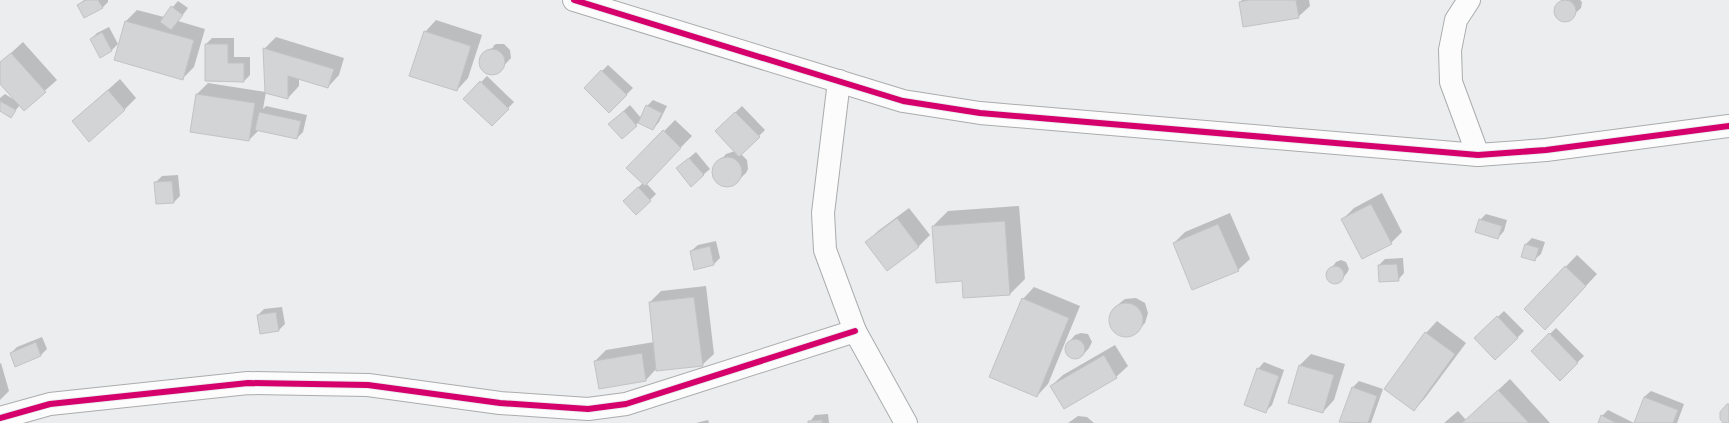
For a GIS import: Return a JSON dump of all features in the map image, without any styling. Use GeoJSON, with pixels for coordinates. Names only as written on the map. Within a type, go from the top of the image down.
{"type":"FeatureCollection","features":[{"type":"Feature","properties":{"kind":"street"},"geometry":{"type":"LineString","coordinates":[[574,0],[903,101],[980,113],[1478,155],[1546,150],[1729,126]]}},
{"type":"Feature","properties":{"kind":"street"},"geometry":{"type":"LineString","coordinates":[[1469,0],[1456,20],[1450,50],[1451,82],[1478,155]]}},
{"type":"Feature","properties":{"kind":"street"},"geometry":{"type":"LineString","coordinates":[[839,81],[823,213],[825,250],[855,331],[906,423]]}},
{"type":"Feature","properties":{"kind":"street"},"geometry":{"type":"LineString","coordinates":[[0,418],[50,404],[248,383],[368,384],[500,402],[588,409],[626,404],[855,331]]}},
{"type":"Feature","properties":{"kind":"building"},"geometry":{"type":"Polygon","coordinates":[[[86,0],[98,0],[103,8],[84,18],[77,5],[86,0]]]}},
{"type":"Feature","properties":{"kind":"building"},"geometry":{"type":"Polygon","coordinates":[[[1249,0],[1296,0],[1299,18],[1243,27],[1239,2],[1249,0]]]}},
{"type":"Feature","properties":{"kind":"building"},"geometry":{"type":"Polygon","coordinates":[[[1565,0],[1573,3],[1576,11],[1573,19],[1565,22],[1557,19],[1554,11],[1557,3],[1565,0]]]}},
{"type":"Feature","properties":{"kind":"building"},"geometry":{"type":"Polygon","coordinates":[[[171,6],[183,15],[171,30],[160,22],[171,6]]]}},
{"type":"Feature","properties":{"kind":"building"},"geometry":{"type":"Polygon","coordinates":[[[125,21],[194,40],[183,80],[114,60],[125,21]]]}},
{"type":"Feature","properties":{"kind":"building"},"geometry":{"type":"Polygon","coordinates":[[[424,31],[471,46],[457,91],[409,76],[424,31]]]}},
{"type":"Feature","properties":{"kind":"building"},"geometry":{"type":"Polygon","coordinates":[[[102,32],[112,51],[100,58],[90,39],[102,32]]]}},
{"type":"Feature","properties":{"kind":"building"},"geometry":{"type":"Polygon","coordinates":[[[205,44],[228,44],[228,63],[244,63],[244,82],[205,81],[205,44]]]}},
{"type":"Feature","properties":{"kind":"building"},"geometry":{"type":"Polygon","coordinates":[[[263,48],[334,69],[328,88],[288,76],[288,99],[265,93],[263,48]]]}},
{"type":"Feature","properties":{"kind":"building"},"geometry":{"type":"Polygon","coordinates":[[[492,49],[501,53],[505,62],[501,71],[492,75],[483,71],[479,62],[483,53],[492,49]]]}},
{"type":"Feature","properties":{"kind":"building"},"geometry":{"type":"Polygon","coordinates":[[[11,53],[46,92],[24,111],[0,84],[0,62],[11,53]]]}},
{"type":"Feature","properties":{"kind":"building"},"geometry":{"type":"Polygon","coordinates":[[[601,70],[627,95],[609,113],[584,88],[601,70]]]}},
{"type":"Feature","properties":{"kind":"building"},"geometry":{"type":"Polygon","coordinates":[[[480,81],[509,109],[492,126],[463,99],[480,81]]]}},
{"type":"Feature","properties":{"kind":"building"},"geometry":{"type":"Polygon","coordinates":[[[108,90],[125,110],[89,142],[72,121],[108,90]]]}},
{"type":"Feature","properties":{"kind":"building"},"geometry":{"type":"Polygon","coordinates":[[[196,94],[255,103],[249,141],[190,132],[196,94]]]}},
{"type":"Feature","properties":{"kind":"building"},"geometry":{"type":"Polygon","coordinates":[[[0,101],[16,110],[11,118],[0,111],[0,101]]]}},
{"type":"Feature","properties":{"kind":"building"},"geometry":{"type":"Polygon","coordinates":[[[646,105],[662,113],[653,130],[638,123],[646,105]]]}},
{"type":"Feature","properties":{"kind":"building"},"geometry":{"type":"Polygon","coordinates":[[[624,111],[637,126],[622,139],[608,124],[624,111]]]}},
{"type":"Feature","properties":{"kind":"building"},"geometry":{"type":"Polygon","coordinates":[[[259,112],[301,121],[297,139],[255,130],[259,112]]]}},
{"type":"Feature","properties":{"kind":"building"},"geometry":{"type":"Polygon","coordinates":[[[735,112],[760,137],[739,157],[715,131],[735,112]]]}},
{"type":"Feature","properties":{"kind":"building"},"geometry":{"type":"Polygon","coordinates":[[[663,130],[681,148],[645,186],[626,168],[663,130]]]}},
{"type":"Feature","properties":{"kind":"building"},"geometry":{"type":"Polygon","coordinates":[[[727,157],[738,161],[742,172],[738,183],[727,187],[716,183],[712,172],[716,161],[727,157]]]}},
{"type":"Feature","properties":{"kind":"building"},"geometry":{"type":"Polygon","coordinates":[[[689,158],[704,175],[691,187],[676,168],[689,158]]]}},
{"type":"Feature","properties":{"kind":"building"},"geometry":{"type":"Polygon","coordinates":[[[172,181],[174,203],[156,204],[154,182],[172,181]]]}},
{"type":"Feature","properties":{"kind":"building"},"geometry":{"type":"Polygon","coordinates":[[[638,187],[651,201],[636,215],[623,201],[638,187]]]}},
{"type":"Feature","properties":{"kind":"building"},"geometry":{"type":"Polygon","coordinates":[[[1371,204],[1392,244],[1362,259],[1341,219],[1371,204]]]}},
{"type":"Feature","properties":{"kind":"building"},"geometry":{"type":"Polygon","coordinates":[[[897,218],[919,247],[887,271],[865,242],[897,218]]]}},
{"type":"Feature","properties":{"kind":"building"},"geometry":{"type":"Polygon","coordinates":[[[1479,219],[1502,226],[1498,239],[1475,232],[1479,219]]]}},
{"type":"Feature","properties":{"kind":"building"},"geometry":{"type":"Polygon","coordinates":[[[1005,221],[1010,295],[963,298],[962,281],[936,283],[932,226],[1005,221]]]}},
{"type":"Feature","properties":{"kind":"building"},"geometry":{"type":"Polygon","coordinates":[[[1218,224],[1239,271],[1192,290],[1173,243],[1218,224]]]}},
{"type":"Feature","properties":{"kind":"building"},"geometry":{"type":"Polygon","coordinates":[[[1525,244],[1539,248],[1535,261],[1521,257],[1525,244]]]}},
{"type":"Feature","properties":{"kind":"building"},"geometry":{"type":"Polygon","coordinates":[[[710,246],[714,265],[694,270],[690,251],[710,246]]]}},
{"type":"Feature","properties":{"kind":"building"},"geometry":{"type":"Polygon","coordinates":[[[1397,264],[1399,281],[1379,282],[1378,265],[1397,264]]]}},
{"type":"Feature","properties":{"kind":"building"},"geometry":{"type":"Polygon","coordinates":[[[1335,266],[1341,269],[1344,275],[1341,281],[1335,284],[1329,281],[1326,275],[1329,269],[1335,266]]]}},
{"type":"Feature","properties":{"kind":"building"},"geometry":{"type":"Polygon","coordinates":[[[1565,266],[1586,286],[1545,330],[1524,309],[1565,266]]]}},
{"type":"Feature","properties":{"kind":"building"},"geometry":{"type":"Polygon","coordinates":[[[694,297],[703,366],[656,371],[649,302],[694,297]]]}},
{"type":"Feature","properties":{"kind":"building"},"geometry":{"type":"Polygon","coordinates":[[[1022,298],[1069,318],[1037,397],[989,377],[1022,298]]]}},
{"type":"Feature","properties":{"kind":"building"},"geometry":{"type":"Polygon","coordinates":[[[1126,303],[1138,308],[1143,320],[1138,332],[1126,337],[1114,332],[1109,320],[1114,308],[1126,303]]]}},
{"type":"Feature","properties":{"kind":"building"},"geometry":{"type":"Polygon","coordinates":[[[276,312],[279,331],[260,334],[257,315],[276,312]]]}},
{"type":"Feature","properties":{"kind":"building"},"geometry":{"type":"Polygon","coordinates":[[[1497,316],[1518,338],[1495,360],[1474,338],[1497,316]]]}},
{"type":"Feature","properties":{"kind":"building"},"geometry":{"type":"Polygon","coordinates":[[[1425,332],[1455,354],[1414,411],[1384,389],[1425,332]]]}},
{"type":"Feature","properties":{"kind":"building"},"geometry":{"type":"Polygon","coordinates":[[[1549,333],[1578,363],[1560,381],[1531,351],[1549,333]]]}},
{"type":"Feature","properties":{"kind":"building"},"geometry":{"type":"Polygon","coordinates":[[[1071,339],[1079,339],[1085,345],[1085,353],[1079,359],[1071,359],[1065,353],[1065,345],[1071,339]]]}},
{"type":"Feature","properties":{"kind":"building"},"geometry":{"type":"Polygon","coordinates":[[[36,342],[41,356],[15,367],[10,353],[36,342]]]}},
{"type":"Feature","properties":{"kind":"building"},"geometry":{"type":"Polygon","coordinates":[[[642,353],[646,381],[599,389],[594,361],[642,353]]]}},
{"type":"Feature","properties":{"kind":"building"},"geometry":{"type":"Polygon","coordinates":[[[1104,355],[1117,378],[1064,409],[1050,386],[1104,355]]]}},
{"type":"Feature","properties":{"kind":"building"},"geometry":{"type":"Polygon","coordinates":[[[1299,365],[1334,375],[1323,413],[1288,403],[1299,365]]]}},
{"type":"Feature","properties":{"kind":"building"},"geometry":{"type":"Polygon","coordinates":[[[1257,368],[1279,376],[1266,413],[1244,405],[1257,368]]]}},
{"type":"Feature","properties":{"kind":"building"},"geometry":{"type":"Polygon","coordinates":[[[1352,387],[1377,396],[1368,423],[1339,422],[1352,387]]]}},
{"type":"Feature","properties":{"kind":"building"},"geometry":{"type":"Polygon","coordinates":[[[1498,390],[1529,423],[1462,423],[1498,390]]]}},
{"type":"Feature","properties":{"kind":"building"},"geometry":{"type":"Polygon","coordinates":[[[1644,397],[1678,410],[1673,423],[1634,423],[1644,397]]]}},
{"type":"Feature","properties":{"kind":"building"},"geometry":{"type":"Polygon","coordinates":[[[1727,404],[1729,404],[1729,423],[1723,423],[1720,419],[1720,412],[1727,404]]]}},
{"type":"Feature","properties":{"kind":"building"},"geometry":{"type":"Polygon","coordinates":[[[1601,415],[1616,423],[1598,423],[1601,415]]]}},
{"type":"Feature","properties":{"kind":"building"},"geometry":{"type":"Polygon","coordinates":[[[822,420],[822,423],[808,423],[808,421],[822,420]]]}},
{"type":"Feature","properties":{"kind":"cycle path"},"geometry":{"type":"LineString","coordinates":[[574,0],[903,101],[980,113],[1478,155],[1546,150],[1729,126]]}},
{"type":"Feature","properties":{"kind":"cycle path"},"geometry":{"type":"LineString","coordinates":[[0,418],[50,404],[248,383],[368,385],[500,403],[588,409],[626,404],[855,331]]}}]}
